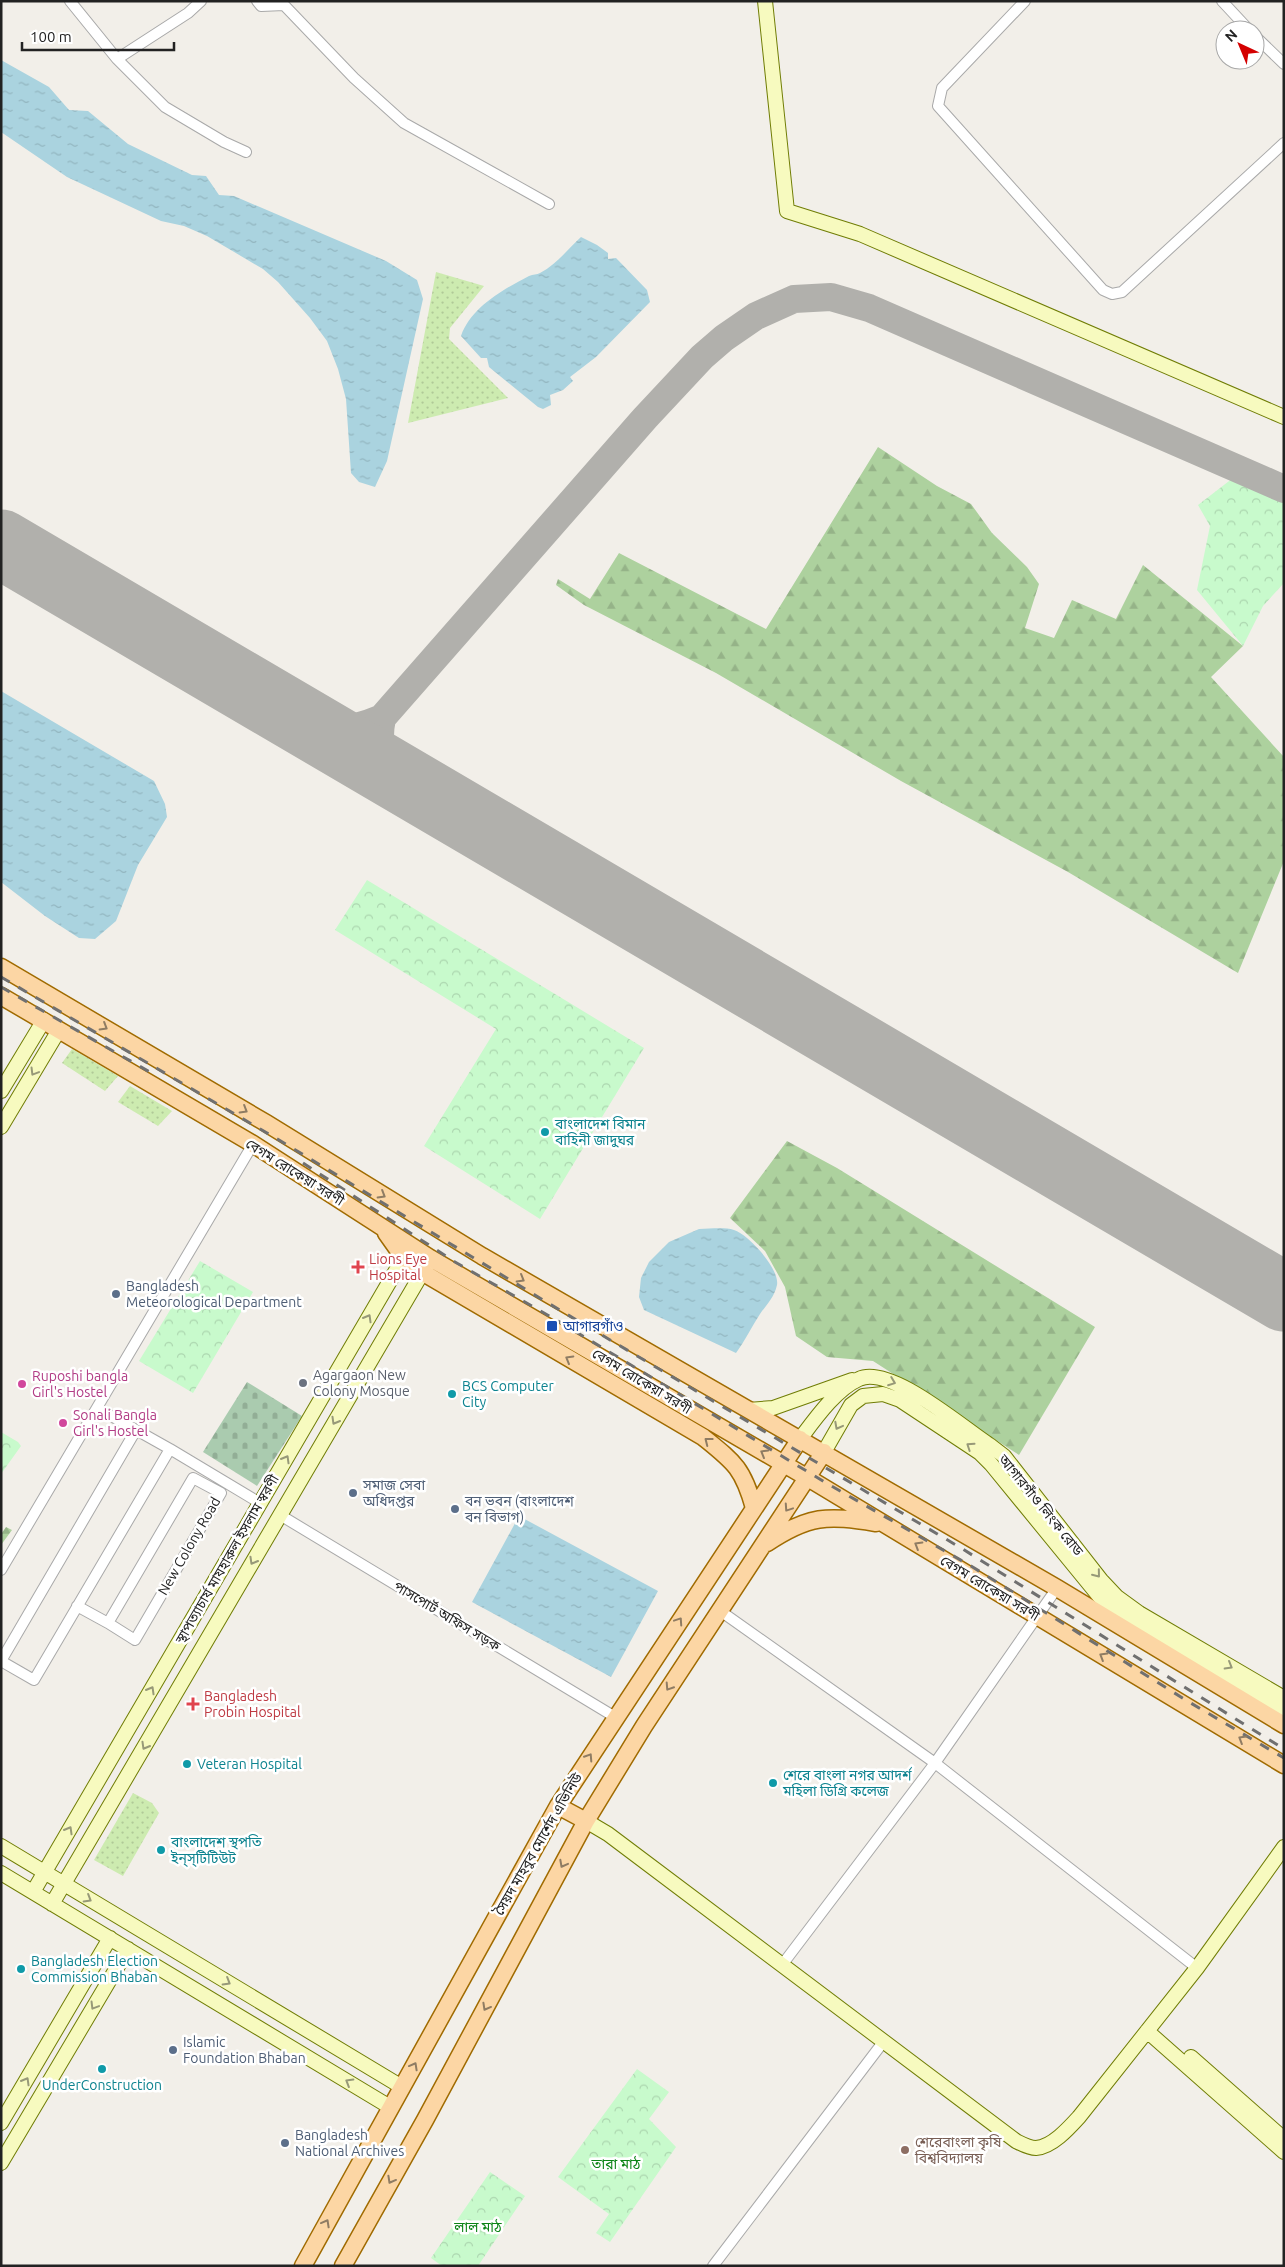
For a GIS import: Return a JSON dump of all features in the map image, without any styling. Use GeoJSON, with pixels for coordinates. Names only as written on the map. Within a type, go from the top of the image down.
{"type":"FeatureCollection","features":[{"type":"Feature","properties":{"kind":"main road","name":"বেগম রোকেয়া সরণী"},"geometry":{"type":"LineString","coordinates":[[1,967],[266,1123],[482,1256],[1057,1588],[1284,1725]]}},
{"type":"Feature","properties":{"kind":"main road","name":"বেগম রোকেয়া সরণী"},"geometry":{"type":"LineString","coordinates":[[1,996],[253,1144],[382,1226],[407,1251],[426,1265],[808,1478],[1284,1764]]}},
{"type":"Feature","properties":{"kind":"main road"},"geometry":{"type":"LineString","coordinates":[[44,1020],[57,999]]}},
{"type":"Feature","properties":{"kind":"main road"},"geometry":{"type":"LineString","coordinates":[[60,1030],[73,1008]]}},
{"type":"Feature","properties":{"kind":"main road"},"geometry":{"type":"LineString","coordinates":[[253,1144],[266,1123]]}},
{"type":"Feature","properties":{"kind":"main road"},"geometry":{"type":"LineString","coordinates":[[426,1265],[703,1437],[736,1464],[748,1487],[754,1508]]}},
{"type":"Feature","properties":{"kind":"main road","name":"সৈয়দ মাহবুব মোর্শেদ এভিনিউ"},"geometry":{"type":"LineString","coordinates":[[303,2266],[384,2103],[558,1806],[800,1439]]}},
{"type":"Feature","properties":{"kind":"main road"},"geometry":{"type":"LineString","coordinates":[[342,2266],[425,2120],[586,1821],[719,1610],[824,1452]]}},
{"type":"Feature","properties":{"kind":"main road"},"geometry":{"type":"LineString","coordinates":[[762,1547],[794,1526],[814,1519],[833,1518],[883,1524]]}},
{"type":"Feature","properties":{"kind":"main road"},"geometry":{"type":"LineString","coordinates":[[558,1806],[586,1821]]}},
{"type":"Feature","properties":{"kind":"street"},"geometry":{"type":"LineString","coordinates":[[70,1],[117,59],[165,107],[224,142],[246,152]]}},
{"type":"Feature","properties":{"kind":"street"},"geometry":{"type":"LineString","coordinates":[[117,59],[188,13],[201,1]]}},
{"type":"Feature","properties":{"kind":"street"},"geometry":{"type":"LineString","coordinates":[[257,1],[261,6],[284,5],[354,78],[404,123],[549,204]]}},
{"type":"Feature","properties":{"kind":"street"},"geometry":{"type":"LineString","coordinates":[[765,1],[787,211],[860,234],[1284,417]]}},
{"type":"Feature","properties":{"kind":"street"},"geometry":{"type":"LineString","coordinates":[[1025,1],[942,88],[938,106],[1103,290],[1112,294],[1122,292],[1284,144]]}},
{"type":"Feature","properties":{"kind":"street"},"geometry":{"type":"LineString","coordinates":[[1222,1],[1240,20]]}},
{"type":"Feature","properties":{"kind":"street"},"geometry":{"type":"LineString","coordinates":[[1265,46],[1284,64]]}},
{"type":"Feature","properties":{"kind":"street"},"geometry":{"type":"LineString","coordinates":[[1,1091],[44,1020]]}},
{"type":"Feature","properties":{"kind":"street"},"geometry":{"type":"LineString","coordinates":[[1,1128],[60,1030]]}},
{"type":"Feature","properties":{"kind":"street"},"geometry":{"type":"LineString","coordinates":[[1,1570],[253,1144]]}},
{"type":"Feature","properties":{"kind":"street","name":"স্থাপত্যাচার্য মাযহারুল ইসলাম স্বরণী"},"geometry":{"type":"LineString","coordinates":[[33,1892],[407,1251]]}},
{"type":"Feature","properties":{"kind":"street","name":"স্থাপত্যাচার্য মাযহারুল ইসলাম স্বরণী"},"geometry":{"type":"LineString","coordinates":[[52,1904],[426,1265]]}},
{"type":"Feature","properties":{"kind":"street","name":"আগারগাঁও লিংক রোড"},"geometry":{"type":"LineString","coordinates":[[861,1378],[878,1377],[903,1386],[992,1446],[1016,1470],[1117,1597],[1284,1698]]}},
{"type":"Feature","properties":{"kind":"street"},"geometry":{"type":"LineString","coordinates":[[748,1410],[773,1408],[861,1378]]}},
{"type":"Feature","properties":{"kind":"street"},"geometry":{"type":"LineString","coordinates":[[800,1439],[835,1398],[861,1378]]}},
{"type":"Feature","properties":{"kind":"street","name":"আগারগাঁও লিংক রোড"},"geometry":{"type":"LineString","coordinates":[[824,1452],[844,1413],[857,1400],[871,1394],[883,1394],[900,1400],[980,1453],[1099,1596],[1110,1606],[1284,1712]]}},
{"type":"Feature","properties":{"kind":"street","name":"New Colony Road"},"geometry":{"type":"LineString","coordinates":[[97,1408],[260,1503]]}},
{"type":"Feature","properties":{"kind":"street"},"geometry":{"type":"LineString","coordinates":[[136,1430],[1,1661],[34,1680],[170,1449]]}},
{"type":"Feature","properties":{"kind":"street","name":"New Colony Road"},"geometry":{"type":"LineString","coordinates":[[77,1606],[135,1640],[221,1493],[193,1478],[108,1623]]}},
{"type":"Feature","properties":{"kind":"street"},"geometry":{"type":"LineString","coordinates":[[260,1503],[280,1515]]}},
{"type":"Feature","properties":{"kind":"street","name":"পাসপোর্ট অফিস সড়ক"},"geometry":{"type":"LineString","coordinates":[[280,1515],[615,1717]]}},
{"type":"Feature","properties":{"kind":"street"},"geometry":{"type":"LineString","coordinates":[[782,1965],[935,1763],[1057,1588]]}},
{"type":"Feature","properties":{"kind":"street"},"geometry":{"type":"LineString","coordinates":[[719,1610],[935,1763],[1198,1968]]}},
{"type":"Feature","properties":{"kind":"street"},"geometry":{"type":"LineString","coordinates":[[139,1710],[160,1721]]}},
{"type":"Feature","properties":{"kind":"street"},"geometry":{"type":"LineString","coordinates":[[586,1821],[608,1834],[1016,2141],[1037,2148],[1047,2144],[1070,2128],[1198,1968],[1284,1846]]}},
{"type":"Feature","properties":{"kind":"street"},"geometry":{"type":"LineString","coordinates":[[1,1846],[396,2083]]}},
{"type":"Feature","properties":{"kind":"street"},"geometry":{"type":"LineString","coordinates":[[1,1874],[384,2103]]}},
{"type":"Feature","properties":{"kind":"street"},"geometry":{"type":"LineString","coordinates":[[18,2135],[1,2124],[110,1938]]}},
{"type":"Feature","properties":{"kind":"street"},"geometry":{"type":"LineString","coordinates":[[1,2164],[128,1949]]}},
{"type":"Feature","properties":{"kind":"street"},"geometry":{"type":"LineString","coordinates":[[1150,2028],[1284,2139]]}},
{"type":"Feature","properties":{"kind":"street"},"geometry":{"type":"LineString","coordinates":[[1150,2028],[1284,2152]]}},
{"type":"Feature","properties":{"kind":"street"},"geometry":{"type":"LineString","coordinates":[[713,2266],[884,2041]]}},
{"type":"Feature","properties":{"kind":"green space"},"geometry":{"type":"Polygon","coordinates":[[[436,272],[484,286],[450,328],[449,339],[508,398],[408,423],[436,272]]]}},
{"type":"Feature","properties":{"kind":"green space"},"geometry":{"type":"Polygon","coordinates":[[[878,447],[937,486],[971,504],[992,533],[1027,567],[1039,584],[1025,628],[1054,638],[1072,600],[1116,619],[1143,565],[1243,646],[1211,677],[1284,757],[1284,861],[1238,973],[1068,872],[901,781],[716,673],[584,605],[556,585],[558,579],[590,599],[619,553],[766,629],[878,447]]]}},
{"type":"Feature","properties":{"kind":"green space"},"geometry":{"type":"Polygon","coordinates":[[[1233,478],[1284,499],[1284,583],[1263,606],[1243,646],[1197,590],[1210,526],[1198,505],[1233,478]]]}},
{"type":"Feature","properties":{"kind":"green space"},"geometry":{"type":"Polygon","coordinates":[[[367,880],[644,1048],[540,1219],[424,1146],[496,1029],[335,930],[367,880]]]}},
{"type":"Feature","properties":{"kind":"green space"},"geometry":{"type":"Polygon","coordinates":[[[72,1049],[118,1076],[105,1091],[62,1063],[72,1049]]]}},
{"type":"Feature","properties":{"kind":"green space"},"geometry":{"type":"Polygon","coordinates":[[[130,1086],[172,1111],[158,1126],[118,1102],[130,1086]]]}},
{"type":"Feature","properties":{"kind":"green space"},"geometry":{"type":"Polygon","coordinates":[[[787,1141],[837,1168],[1095,1327],[1019,1455],[873,1361],[827,1357],[796,1336],[785,1287],[765,1251],[730,1218],[787,1141]]]}},
{"type":"Feature","properties":{"kind":"green space"},"geometry":{"type":"Polygon","coordinates":[[[200,1261],[253,1292],[193,1393],[139,1361],[200,1261]]]}},
{"type":"Feature","properties":{"kind":"green space"},"geometry":{"type":"Polygon","coordinates":[[[247,1382],[302,1416],[257,1486],[203,1452],[247,1382]]]}},
{"type":"Feature","properties":{"kind":"green space"},"geometry":{"type":"Polygon","coordinates":[[[1,1432],[18,1442],[21,1446],[1,1474],[1,1432]]]}},
{"type":"Feature","properties":{"kind":"green space"},"geometry":{"type":"Polygon","coordinates":[[[6,1527],[12,1530],[1,1545],[1,1534],[6,1527]]]}},
{"type":"Feature","properties":{"kind":"green space"},"geometry":{"type":"Polygon","coordinates":[[[133,1793],[152,1803],[159,1813],[123,1876],[94,1860],[133,1793]]]}},
{"type":"Feature","properties":{"kind":"green space","name":"তারা মাঠ"},"geometry":{"type":"Polygon","coordinates":[[[637,2069],[669,2092],[649,2119],[676,2147],[610,2242],[596,2233],[609,2214],[558,2177],[637,2069]]]}},
{"type":"Feature","properties":{"kind":"green space","name":"লাল মাঠ"},"geometry":{"type":"Polygon","coordinates":[[[490,2172],[525,2196],[478,2266],[442,2266],[431,2258],[490,2172]]]}},
{"type":"Feature","properties":{"kind":"water"},"geometry":{"type":"Polygon","coordinates":[[[1,60],[49,87],[69,110],[88,111],[128,144],[192,175],[206,176],[219,195],[234,196],[386,261],[417,280],[423,299],[387,461],[375,487],[359,482],[351,473],[346,399],[338,369],[327,341],[310,318],[278,282],[263,269],[207,236],[184,226],[161,221],[67,177],[1,132],[1,60]]]}},
{"type":"Feature","properties":{"kind":"water"},"geometry":{"type":"Polygon","coordinates":[[[581,237],[608,253],[608,259],[616,258],[647,290],[650,302],[596,357],[570,377],[573,381],[563,390],[550,395],[551,405],[543,409],[489,367],[487,358],[481,358],[461,336],[472,316],[489,300],[530,275],[539,274],[557,261],[581,237]]]}},
{"type":"Feature","properties":{"kind":"water"},"geometry":{"type":"Polygon","coordinates":[[[1,691],[154,781],[165,804],[167,817],[138,865],[116,921],[95,939],[79,938],[45,916],[1,882],[1,691]]]}},
{"type":"Feature","properties":{"kind":"water"},"geometry":{"type":"Polygon","coordinates":[[[699,1229],[726,1229],[740,1233],[762,1253],[774,1270],[777,1278],[776,1290],[736,1353],[644,1310],[639,1297],[641,1278],[649,1262],[669,1242],[699,1229]]]}},
{"type":"Feature","properties":{"kind":"water"},"geometry":{"type":"Polygon","coordinates":[[[519,1516],[658,1591],[611,1677],[472,1602],[519,1516]]]}},
{"type":"Feature","properties":{"kind":"taxiway"},"geometry":{"type":"LineString","coordinates":[[391,773],[384,760],[380,746],[382,718],[645,418],[702,357],[724,338],[756,316],[794,299],[831,297],[869,308],[1284,489]]}},
{"type":"Feature","properties":{"kind":"taxiway"},"geometry":{"type":"LineString","coordinates":[[317,730],[334,731],[366,724],[382,718]]}},
{"type":"Feature","properties":{"kind":"runway"},"geometry":{"type":"LineString","coordinates":[[1,544],[1284,1297]]}},
{"type":"Feature","properties":{"kind":"railway"},"geometry":{"type":"LineString","coordinates":[[1,977],[284,1143],[563,1312],[961,1548],[1284,1749]]}},
{"type":"Feature","properties":{"kind":"railway"},"geometry":{"type":"LineString","coordinates":[[1,987],[155,1075]]}},
{"type":"Feature","properties":{"kind":"railway"},"geometry":{"type":"LineString","coordinates":[[303,1163],[455,1262],[558,1321],[828,1484],[971,1566],[1189,1702],[1284,1758]]}},
{"type":"Feature","properties":{"kind":"place","name":"বাংলাদেশ বিমান বাহিনী জাদুঘর"},"geometry":{"type":"Point","coordinates":[545,1132]}},
{"type":"Feature","properties":{"kind":"place","name":"Lions Eye Hospital"},"geometry":{"type":"Point","coordinates":[358,1267]}},
{"type":"Feature","properties":{"kind":"place","name":"Bangladesh Meteorological Department"},"geometry":{"type":"Point","coordinates":[116,1294]}},
{"type":"Feature","properties":{"kind":"place","name":"আগারগাঁও"},"geometry":{"type":"Point","coordinates":[552,1326]}},
{"type":"Feature","properties":{"kind":"place","name":"Agargaon New Colony Mosque"},"geometry":{"type":"Point","coordinates":[303,1383]}},
{"type":"Feature","properties":{"kind":"place","name":"Ruposhi bangla Girl's Hostel"},"geometry":{"type":"Point","coordinates":[22,1384]}},
{"type":"Feature","properties":{"kind":"place","name":"BCS Computer City"},"geometry":{"type":"Point","coordinates":[452,1394]}},
{"type":"Feature","properties":{"kind":"place","name":"Sonali Bangla Girl's Hostel"},"geometry":{"type":"Point","coordinates":[63,1423]}},
{"type":"Feature","properties":{"kind":"place","name":"সমাজ সেবা অধিদপ্তর"},"geometry":{"type":"Point","coordinates":[353,1493]}},
{"type":"Feature","properties":{"kind":"place","name":"বন ভবন (বাংলাদেশ বন বিভাগ)"},"geometry":{"type":"Point","coordinates":[455,1509]}},
{"type":"Feature","properties":{"kind":"place","name":"Bangladesh Probin Hospital"},"geometry":{"type":"Point","coordinates":[193,1704]}},
{"type":"Feature","properties":{"kind":"place","name":"Veteran Hospital"},"geometry":{"type":"Point","coordinates":[187,1764]}},
{"type":"Feature","properties":{"kind":"place","name":"শেরে বাংলা নগর আদর্শ মহিলা ডিগ্রি কলেজ"},"geometry":{"type":"Point","coordinates":[773,1783]}},
{"type":"Feature","properties":{"kind":"place","name":"বাংলাদেশ স্থপতি ইন্‌স্‌টিটিউট"},"geometry":{"type":"Point","coordinates":[161,1850]}},
{"type":"Feature","properties":{"kind":"place","name":"Bangladesh Election Commission Bhaban"},"geometry":{"type":"Point","coordinates":[21,1969]}},
{"type":"Feature","properties":{"kind":"place","name":"Islamic Foundation Bhaban"},"geometry":{"type":"Point","coordinates":[173,2050]}},
{"type":"Feature","properties":{"kind":"place","name":"UnderConstruction"},"geometry":{"type":"Point","coordinates":[102,2069]}},
{"type":"Feature","properties":{"kind":"place","name":"Bangladesh National Archives"},"geometry":{"type":"Point","coordinates":[285,2143]}},
{"type":"Feature","properties":{"kind":"place","name":"শেরেবাংলা কৃষি বিশ্ববিদ্যালয়"},"geometry":{"type":"Point","coordinates":[905,2150]}}]}
